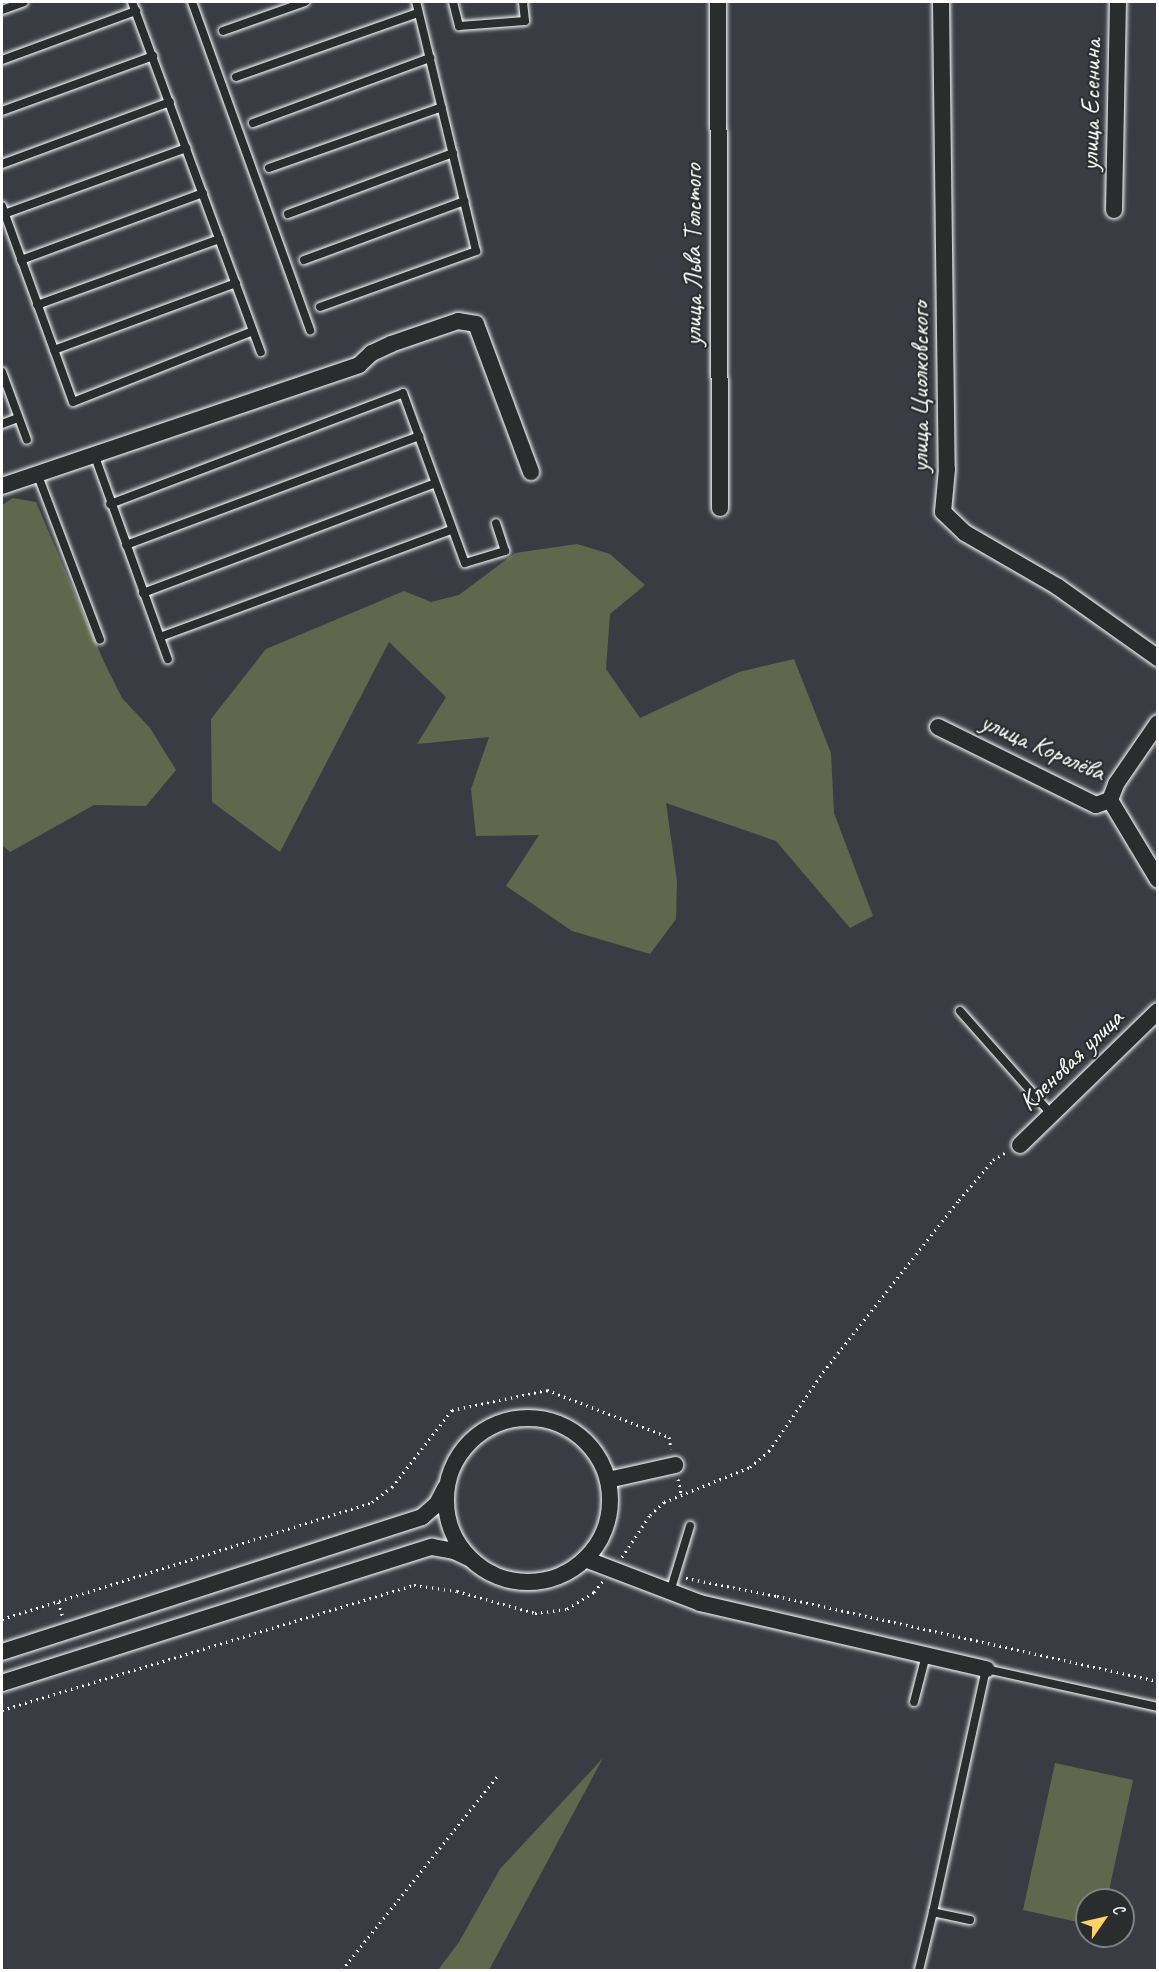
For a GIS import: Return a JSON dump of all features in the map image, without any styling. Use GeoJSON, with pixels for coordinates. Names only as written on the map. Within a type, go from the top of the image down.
{"type":"FeatureCollection","features":[{"type":"Feature","properties":{"kind":"street","name":"улица Льва Толстого"},"geometry":{"type":"LineString","coordinates":[[718,2],[720,508]]}},
{"type":"Feature","properties":{"kind":"street","name":"улица Циолковского"},"geometry":{"type":"LineString","coordinates":[[941,2],[947,469],[943,513],[965,533],[1058,587],[1158,658]]}},
{"type":"Feature","properties":{"kind":"street","name":"улица Есенина"},"geometry":{"type":"LineString","coordinates":[[1114,210],[1118,2]]}},
{"type":"Feature","properties":{"kind":"street"},"geometry":{"type":"LineString","coordinates":[[2,486],[37,472],[359,365],[372,353],[391,344],[458,321],[476,324],[531,472]]}},
{"type":"Feature","properties":{"kind":"street"},"geometry":{"type":"LineString","coordinates":[[1110,800],[1116,784],[1158,723]]}},
{"type":"Feature","properties":{"kind":"street","name":"улица Королёва"},"geometry":{"type":"LineString","coordinates":[[938,727],[1096,805],[1110,800],[1158,880]]}},
{"type":"Feature","properties":{"kind":"street","name":"Кленовая улица"},"geometry":{"type":"LineString","coordinates":[[1020,1145],[1158,1011]]}},
{"type":"Feature","properties":{"kind":"street"},"geometry":{"type":"LineString","coordinates":[[2,1652],[422,1517],[437,1504],[454,1464],[473,1439],[499,1423],[529,1418],[559,1424],[585,1440],[595,1452],[608,1480],[610,1509],[602,1536],[585,1559],[560,1575],[530,1581],[500,1576],[454,1551],[432,1547],[2,1683]]}},
{"type":"Feature","properties":{"kind":"street"},"geometry":{"type":"LineString","coordinates":[[608,1480],[675,1465]]}},
{"type":"Feature","properties":{"kind":"street"},"geometry":{"type":"LineString","coordinates":[[449,1479],[448,1517],[458,1541],[475,1561]]}},
{"type":"Feature","properties":{"kind":"street"},"geometry":{"type":"LineString","coordinates":[[585,1559],[700,1603],[986,1669]]}},
{"type":"Feature","properties":{"kind":"lane"},"geometry":{"type":"LineString","coordinates":[[2,10],[24,2]]}},
{"type":"Feature","properties":{"kind":"lane"},"geometry":{"type":"LineString","coordinates":[[132,2],[261,352]]}},
{"type":"Feature","properties":{"kind":"lane"},"geometry":{"type":"LineString","coordinates":[[192,2],[309,330]]}},
{"type":"Feature","properties":{"kind":"lane"},"geometry":{"type":"LineString","coordinates":[[223,31],[305,2]]}},
{"type":"Feature","properties":{"kind":"lane"},"geometry":{"type":"LineString","coordinates":[[320,307],[476,252],[416,2]]}},
{"type":"Feature","properties":{"kind":"lane"},"geometry":{"type":"LineString","coordinates":[[453,2],[459,26],[525,21],[524,2]]}},
{"type":"Feature","properties":{"kind":"lane"},"geometry":{"type":"LineString","coordinates":[[2,60],[136,11]]}},
{"type":"Feature","properties":{"kind":"lane"},"geometry":{"type":"LineString","coordinates":[[236,77],[418,13]]}},
{"type":"Feature","properties":{"kind":"lane"},"geometry":{"type":"LineString","coordinates":[[2,111],[153,56]]}},
{"type":"Feature","properties":{"kind":"lane"},"geometry":{"type":"LineString","coordinates":[[253,123],[430,58]]}},
{"type":"Feature","properties":{"kind":"lane"},"geometry":{"type":"LineString","coordinates":[[2,164],[170,102]]}},
{"type":"Feature","properties":{"kind":"lane"},"geometry":{"type":"LineString","coordinates":[[269,168],[442,107]]}},
{"type":"Feature","properties":{"kind":"lane"},"geometry":{"type":"LineString","coordinates":[[186,148],[3,210],[37,305],[73,402],[253,331]]}},
{"type":"Feature","properties":{"kind":"lane"},"geometry":{"type":"LineString","coordinates":[[288,214],[453,153]]}},
{"type":"Feature","properties":{"kind":"lane"},"geometry":{"type":"LineString","coordinates":[[21,260],[203,193]]}},
{"type":"Feature","properties":{"kind":"lane"},"geometry":{"type":"LineString","coordinates":[[304,260],[464,201]]}},
{"type":"Feature","properties":{"kind":"lane"},"geometry":{"type":"LineString","coordinates":[[37,305],[219,239]]}},
{"type":"Feature","properties":{"kind":"lane"},"geometry":{"type":"LineString","coordinates":[[54,350],[236,283]]}},
{"type":"Feature","properties":{"kind":"lane"},"geometry":{"type":"LineString","coordinates":[[2,373],[27,440]]}},
{"type":"Feature","properties":{"kind":"lane"},"geometry":{"type":"LineString","coordinates":[[110,504],[403,393],[451,530],[465,563],[505,551],[496,523]]}},
{"type":"Feature","properties":{"kind":"lane"},"geometry":{"type":"LineString","coordinates":[[2,424],[18,418]]}},
{"type":"Feature","properties":{"kind":"lane"},"geometry":{"type":"LineString","coordinates":[[126,545],[419,436]]}},
{"type":"Feature","properties":{"kind":"lane"},"geometry":{"type":"LineString","coordinates":[[94,454],[110,504],[168,659]]}},
{"type":"Feature","properties":{"kind":"lane"},"geometry":{"type":"LineString","coordinates":[[37,472],[100,640]]}},
{"type":"Feature","properties":{"kind":"lane"},"geometry":{"type":"LineString","coordinates":[[143,593],[435,483]]}},
{"type":"Feature","properties":{"kind":"lane"},"geometry":{"type":"LineString","coordinates":[[160,637],[451,530]]}},
{"type":"Feature","properties":{"kind":"lane"},"geometry":{"type":"LineString","coordinates":[[960,1011],[1052,1115]]}},
{"type":"Feature","properties":{"kind":"lane"},"geometry":{"type":"LineString","coordinates":[[670,1593],[690,1526]]}},
{"type":"Feature","properties":{"kind":"lane"},"geometry":{"type":"LineString","coordinates":[[914,1702],[926,1655]]}},
{"type":"Feature","properties":{"kind":"lane"},"geometry":{"type":"LineString","coordinates":[[920,1971],[986,1669],[1158,1707]]}},
{"type":"Feature","properties":{"kind":"lane"},"geometry":{"type":"LineString","coordinates":[[933,1912],[970,1920]]}},
{"type":"Feature","properties":{"kind":"path"},"geometry":{"type":"LineString","coordinates":[[2,1710],[414,1585],[457,1591],[535,1613],[567,1608],[594,1592],[613,1571],[650,1515],[664,1502],[716,1483],[750,1467],[769,1451],[823,1371],[958,1200],[993,1160],[1020,1145]]}},
{"type":"Feature","properties":{"kind":"path"},"geometry":{"type":"LineString","coordinates":[[2,1619],[372,1502],[392,1487],[452,1410],[547,1390],[669,1437],[681,1494]]}},
{"type":"Feature","properties":{"kind":"path"},"geometry":{"type":"LineString","coordinates":[[675,1575],[1158,1681]]}},
{"type":"Feature","properties":{"kind":"path"},"geometry":{"type":"LineString","coordinates":[[342,1971],[498,1774]]}},
{"type":"Feature","properties":{"kind":"green space"},"geometry":{"type":"Polygon","coordinates":[[[13,498],[36,502],[105,664],[122,698],[150,728],[176,770],[146,806],[94,805],[10,852],[2,845],[2,505],[13,498]]]}},
{"type":"Feature","properties":{"kind":"green space"},"geometry":{"type":"Polygon","coordinates":[[[577,544],[610,554],[645,585],[610,614],[606,669],[640,718],[739,672],[794,659],[831,753],[834,813],[873,916],[850,928],[776,841],[666,803],[677,881],[676,919],[650,954],[572,931],[506,886],[539,835],[476,836],[471,789],[489,737],[417,744],[446,697],[389,642],[280,852],[212,802],[211,719],[266,649],[404,591],[431,602],[459,595],[515,553],[577,544]]]}},
{"type":"Feature","properties":{"kind":"green space"},"geometry":{"type":"Polygon","coordinates":[[[603,1758],[489,1970],[438,1970],[459,1942],[500,1869],[603,1758]]]}},
{"type":"Feature","properties":{"kind":"green space"},"geometry":{"type":"Polygon","coordinates":[[[1055,1763],[1133,1780],[1110,1888],[1075,1888],[1075,1921],[1023,1910],[1055,1763]]]}}]}
